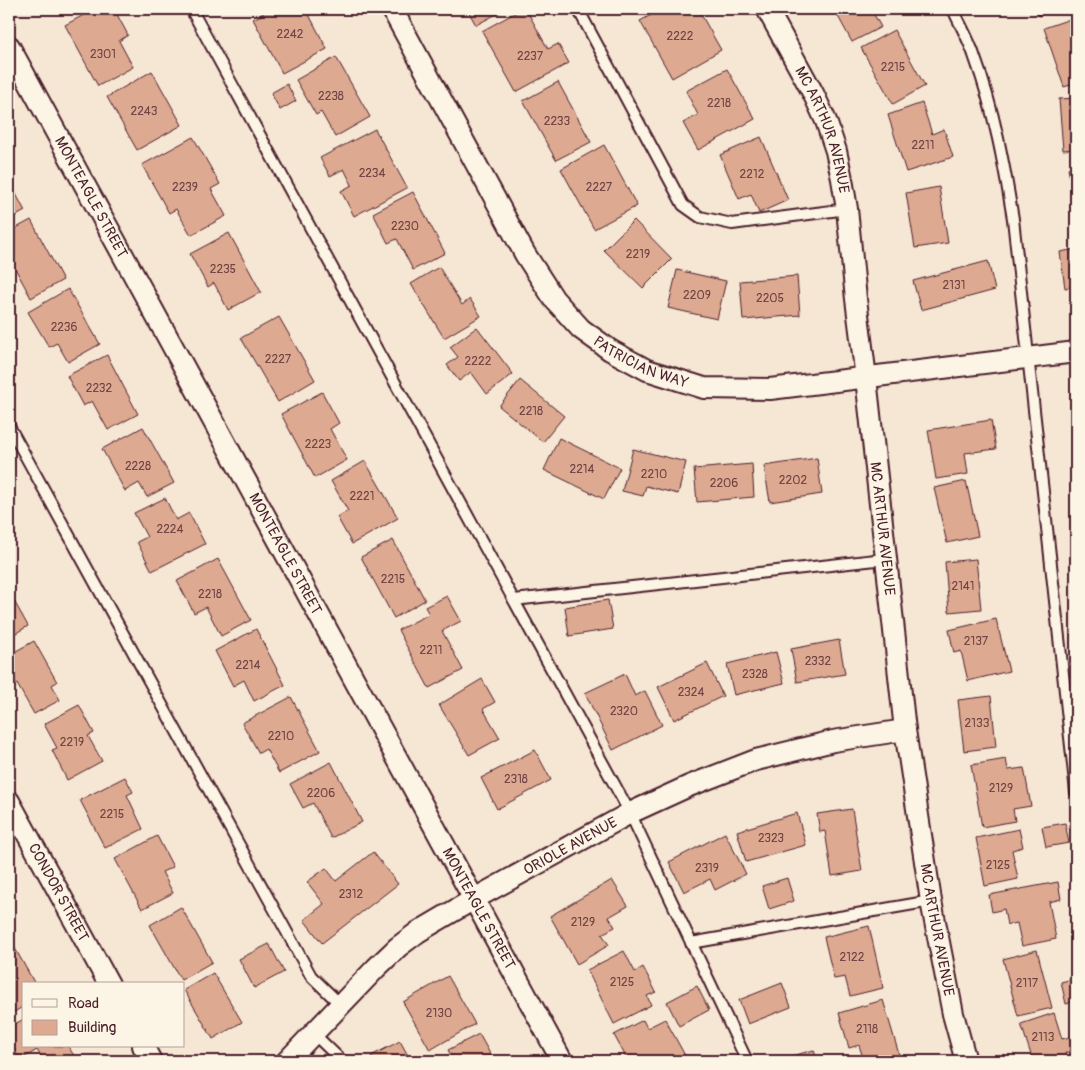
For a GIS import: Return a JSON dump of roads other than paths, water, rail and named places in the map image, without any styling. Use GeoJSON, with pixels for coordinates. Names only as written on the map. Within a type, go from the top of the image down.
{"type":"FeatureCollection","features":[{"type":"Feature","properties":{"kind":"street","name":"PATRICIAN WAY"},"geometry":{"type":"LineString","coordinates":[[392,9],[525,254],[554,299],[581,329],[610,350],[647,370],[704,388],[770,389],[1076,352]]}},
{"type":"Feature","properties":{"kind":"street","name":"MC ARTHUR AVENUE"},"geometry":{"type":"LineString","coordinates":[[767,9],[809,85],[826,121],[836,151],[847,209],[885,559],[906,730],[931,901],[953,1014],[966,1061]]}},
{"type":"Feature","properties":{"kind":"street","name":"MONTEAGLE STREET"},"geometry":{"type":"LineString","coordinates":[[9,46],[562,1061]]}},
{"type":"Feature","properties":{"kind":"street","name":"ORIOLE AVENUE"},"geometry":{"type":"LineString","coordinates":[[287,1061],[376,968],[398,947],[418,932],[474,898],[630,813],[689,786],[756,760],[834,741],[906,730]]}},
{"type":"Feature","properties":{"kind":"street","name":"CONDOR STREET"},"geometry":{"type":"LineString","coordinates":[[9,801],[108,982]]}},
{"type":"Feature","properties":{"kind":"street"},"geometry":{"type":"LineString","coordinates":[[144,1048],[151,1061]]}},
{"type":"Feature","properties":{"kind":"lane"},"geometry":{"type":"LineString","coordinates":[[191,9],[630,813],[747,1061]]}},
{"type":"Feature","properties":{"kind":"lane"},"geometry":{"type":"LineString","coordinates":[[578,9],[683,206],[700,217],[732,224],[847,209]]}},
{"type":"Feature","properties":{"kind":"lane"},"geometry":{"type":"LineString","coordinates":[[953,9],[975,57],[1001,146],[1012,219],[1076,792]]}},
{"type":"Feature","properties":{"kind":"lane"},"geometry":{"type":"LineString","coordinates":[[9,426],[310,976],[340,1005]]}},
{"type":"Feature","properties":{"kind":"lane"},"geometry":{"type":"LineString","coordinates":[[514,600],[885,559]]}},
{"type":"Feature","properties":{"kind":"lane"},"geometry":{"type":"LineString","coordinates":[[692,942],[931,901]]}},
{"type":"Feature","properties":{"kind":"lane"},"geometry":{"type":"LineString","coordinates":[[314,1034],[342,1061]]}}]}
